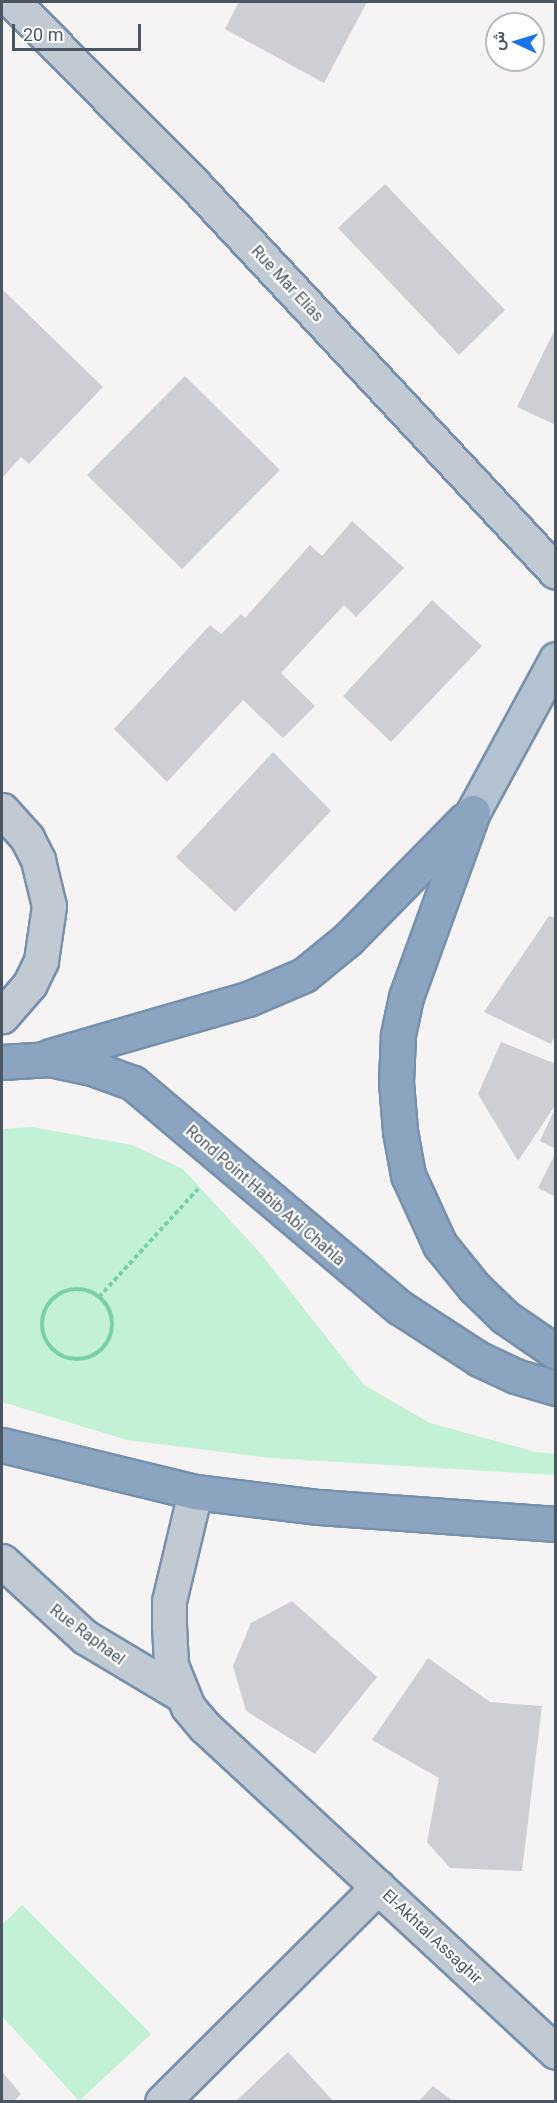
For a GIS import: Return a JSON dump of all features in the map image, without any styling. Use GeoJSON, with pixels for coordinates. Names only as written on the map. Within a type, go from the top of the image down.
{"type":"FeatureCollection","features":[{"type":"Feature","properties":{"kind":"highway"},"geometry":{"type":"LineString","coordinates":[[40,1059],[248,999],[304,975],[348,939],[473,812]]}},
{"type":"Feature","properties":{"kind":"highway"},"geometry":{"type":"LineString","coordinates":[[473,812],[406,997],[398,1036],[396,1082],[400,1131],[408,1175],[440,1245],[474,1287],[506,1317],[555,1352]]}},
{"type":"Feature","properties":{"kind":"highway","name":"Rond Point Habib Abi Chahla"},"geometry":{"type":"LineString","coordinates":[[2,1062],[40,1059],[92,1068],[133,1083],[369,1285],[437,1334],[515,1376],[555,1388]]}},
{"type":"Feature","properties":{"kind":"highway"},"geometry":{"type":"LineString","coordinates":[[2,1445],[195,1492],[444,1518],[555,1524]]}},
{"type":"Feature","properties":{"kind":"main road"},"geometry":{"type":"LineString","coordinates":[[473,812],[555,658]]}},
{"type":"Feature","properties":{"kind":"street","name":"Rue Mar Elias"},"geometry":{"type":"LineString","coordinates":[[13,2],[192,182],[555,572]]}},
{"type":"Feature","properties":{"kind":"street"},"geometry":{"type":"LineString","coordinates":[[2,1016],[30,984],[48,935],[45,883],[31,845],[7,815]]}},
{"type":"Feature","properties":{"kind":"street","name":"El-Akhtal Assaghir"},"geometry":{"type":"LineString","coordinates":[[195,1492],[170,1601],[171,1665],[182,1695],[205,1727],[555,2052]]}},
{"type":"Feature","properties":{"kind":"street","name":"Rue Raphael"},"geometry":{"type":"LineString","coordinates":[[2,1561],[85,1637],[182,1695]]}},
{"type":"Feature","properties":{"kind":"street"},"geometry":{"type":"LineString","coordinates":[[162,2102],[378,1887]]}},
{"type":"Feature","properties":{"kind":"path"},"geometry":{"type":"LineString","coordinates":[[99,1297],[224,1161]]}},
{"type":"Feature","properties":{"kind":"path"},"geometry":{"type":"LineString","coordinates":[[72,1289],[99,1297],[112,1322],[105,1344],[87,1358],[64,1357],[54,1351],[42,1332],[41,1320],[52,1299],[72,1289]]}},
{"type":"Feature","properties":{"kind":"green space"},"geometry":{"type":"Polygon","coordinates":[[[32,1127],[132,1145],[183,1169],[261,1254],[364,1385],[430,1423],[536,1452],[555,1454],[555,1475],[271,1458],[127,1440],[2,1402],[2,1129],[32,1127]]]}},
{"type":"Feature","properties":{"kind":"green space"},"geometry":{"type":"Polygon","coordinates":[[[22,1905],[151,2034],[79,2101],[2,2016],[2,1925],[22,1905]]]}},
{"type":"Feature","properties":{"kind":"building"},"geometry":{"type":"Polygon","coordinates":[[[239,2],[367,2],[324,83],[225,29],[239,2]]]}},
{"type":"Feature","properties":{"kind":"building"},"geometry":{"type":"Polygon","coordinates":[[[385,184],[505,310],[459,355],[338,228],[385,184]]]}},
{"type":"Feature","properties":{"kind":"building"},"geometry":{"type":"Polygon","coordinates":[[[3,290],[103,387],[29,464],[21,457],[2,478],[3,290]]]}},
{"type":"Feature","properties":{"kind":"building"},"geometry":{"type":"Polygon","coordinates":[[[556,327],[556,425],[517,407],[556,327]]]}},
{"type":"Feature","properties":{"kind":"building"},"geometry":{"type":"Polygon","coordinates":[[[185,376],[280,470],[182,569],[87,475],[185,376]]]}},
{"type":"Feature","properties":{"kind":"building"},"geometry":{"type":"Polygon","coordinates":[[[352,521],[404,568],[356,617],[344,605],[281,673],[315,706],[283,738],[243,700],[167,782],[114,729],[210,625],[221,634],[241,614],[245,618],[310,545],[322,556],[352,521]]]}},
{"type":"Feature","properties":{"kind":"building"},"geometry":{"type":"Polygon","coordinates":[[[432,600],[482,646],[391,742],[343,696],[432,600]]]}},
{"type":"Feature","properties":{"kind":"building"},"geometry":{"type":"Polygon","coordinates":[[[273,752],[331,811],[235,912],[176,857],[273,752]]]}},
{"type":"Feature","properties":{"kind":"building"},"geometry":{"type":"Polygon","coordinates":[[[549,916],[556,918],[556,1033],[551,1044],[484,1012],[549,916]]]}},
{"type":"Feature","properties":{"kind":"building"},"geometry":{"type":"Polygon","coordinates":[[[501,1042],[556,1064],[556,1104],[518,1161],[478,1094],[501,1042]]]}},
{"type":"Feature","properties":{"kind":"building"},"geometry":{"type":"Polygon","coordinates":[[[556,1106],[556,1149],[540,1141],[556,1106]]]}},
{"type":"Feature","properties":{"kind":"building"},"geometry":{"type":"Polygon","coordinates":[[[556,1152],[556,1197],[538,1188],[556,1152]]]}},
{"type":"Feature","properties":{"kind":"building"},"geometry":{"type":"Polygon","coordinates":[[[292,1601],[377,1677],[315,1754],[246,1711],[233,1666],[251,1623],[292,1601]]]}},
{"type":"Feature","properties":{"kind":"building"},"geometry":{"type":"Polygon","coordinates":[[[428,1658],[490,1702],[542,1706],[522,1871],[450,1868],[427,1842],[439,1778],[372,1740],[428,1658]]]}},
{"type":"Feature","properties":{"kind":"building"},"geometry":{"type":"Polygon","coordinates":[[[288,2052],[334,2102],[235,2102],[288,2052]]]}},
{"type":"Feature","properties":{"kind":"building"},"geometry":{"type":"Polygon","coordinates":[[[2,2072],[21,2094],[13,2102],[2,2102],[2,2072]]]}},
{"type":"Feature","properties":{"kind":"building"},"geometry":{"type":"Polygon","coordinates":[[[433,2086],[454,2102],[418,2102],[433,2086]]]}}]}
